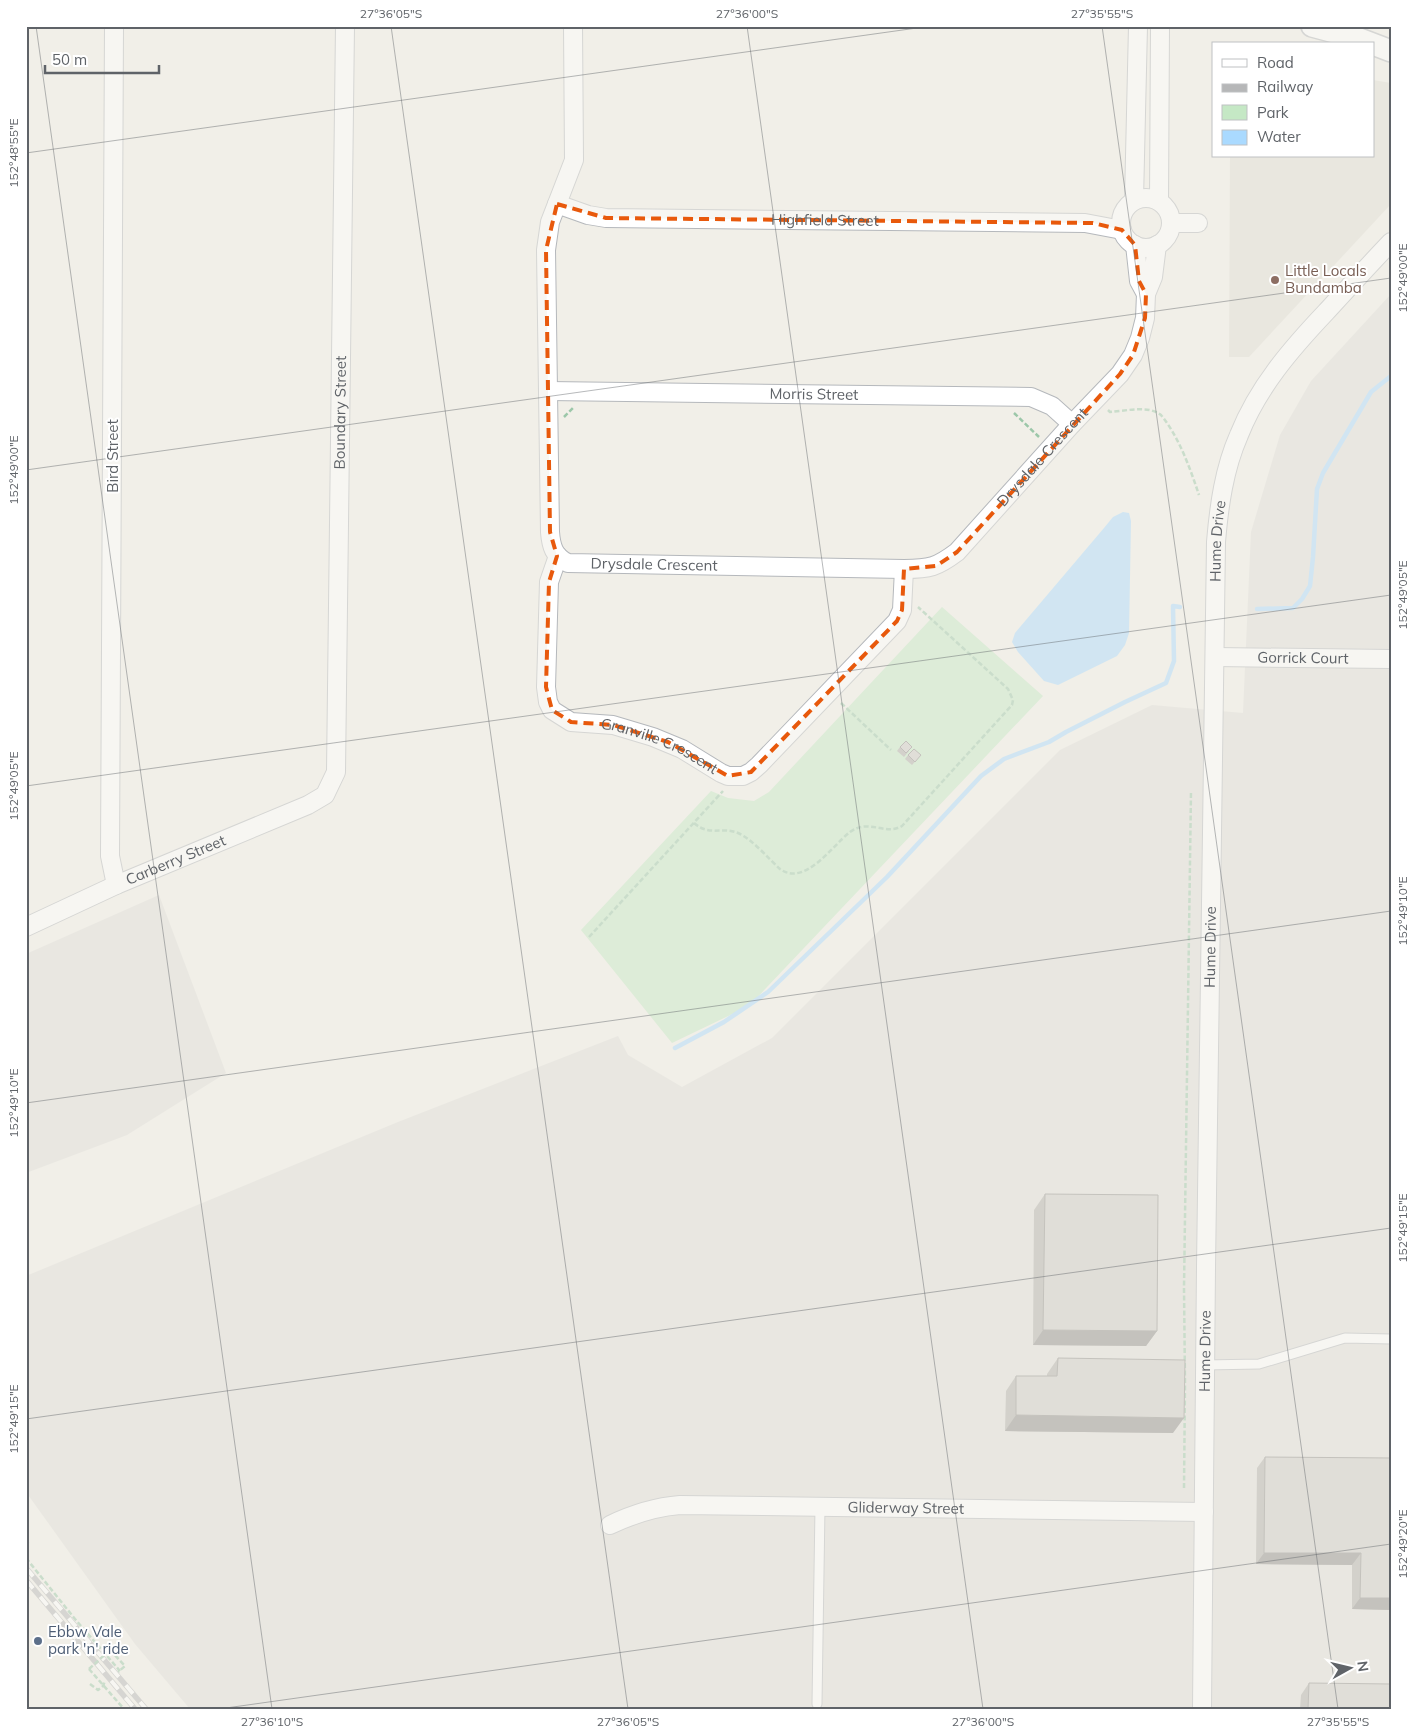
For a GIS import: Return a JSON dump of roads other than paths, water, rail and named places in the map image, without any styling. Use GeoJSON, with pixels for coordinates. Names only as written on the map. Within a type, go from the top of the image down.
{"type":"FeatureCollection","features":[{"type":"Feature","properties":{"kind":"street","name":"Bird Street"},"geometry":{"type":"LineString","coordinates":[[114,26],[110,856],[116,885]]}},
{"type":"Feature","properties":{"kind":"street","name":"Boundary Street"},"geometry":{"type":"LineString","coordinates":[[325,795],[336,772],[337,740],[345,26]]}},
{"type":"Feature","properties":{"kind":"street"},"geometry":{"type":"LineString","coordinates":[[558,556],[551,545],[550,532],[546,250],[550,222],[574,160],[573,26]]}},
{"type":"Feature","properties":{"kind":"street"},"geometry":{"type":"LineString","coordinates":[[1134,200],[1138,26]]}},
{"type":"Feature","properties":{"kind":"street"},"geometry":{"type":"LineString","coordinates":[[1159,201],[1160,26]]}},
{"type":"Feature","properties":{"kind":"street"},"geometry":{"type":"LineString","coordinates":[[1312,26],[1367,42]]}},
{"type":"Feature","properties":{"kind":"street"},"geometry":{"type":"LineString","coordinates":[[1374,44],[1391,51]]}},
{"type":"Feature","properties":{"kind":"street"},"geometry":{"type":"LineString","coordinates":[[1151,198],[1159,201],[1168,211],[1171,223],[1169,233],[1157,245],[1142,248],[1129,242],[1122,223],[1124,209],[1134,200],[1151,198]]}},
{"type":"Feature","properties":{"kind":"street","name":"Highfield Street"},"geometry":{"type":"LineString","coordinates":[[557,204],[588,215],[606,218],[1094,223],[1103,228],[1122,223]]}},
{"type":"Feature","properties":{"kind":"street"},"geometry":{"type":"LineString","coordinates":[[1171,223],[1198,223]]}},
{"type":"Feature","properties":{"kind":"street","name":"Hume Drive"},"geometry":{"type":"LineString","coordinates":[[1202,1709],[1216,542],[1218,519],[1225,480],[1238,435],[1259,394],[1279,364],[1391,242]]}},
{"type":"Feature","properties":{"kind":"street","name":"Drysdale Crescent"},"geometry":{"type":"LineString","coordinates":[[558,556],[568,563],[582,564],[904,569],[923,569],[936,566],[957,552],[1072,424],[1120,374],[1133,355],[1140,338],[1145,318],[1146,294],[1153,277],[1157,245]]}},
{"type":"Feature","properties":{"kind":"street","name":"Drysdale Crescent"},"geometry":{"type":"LineString","coordinates":[[1135,246],[1139,281],[1146,294]]}},
{"type":"Feature","properties":{"kind":"street","name":"Morris Street"},"geometry":{"type":"LineString","coordinates":[[548,391],[1031,397],[1052,406],[1072,424]]}},
{"type":"Feature","properties":{"kind":"street","name":"Granville Crescent"},"geometry":{"type":"LineString","coordinates":[[558,556],[549,582],[546,687],[548,702],[552,710],[571,722],[613,725],[668,742],[721,773],[735,777],[751,772],[760,764],[897,621],[902,610],[904,569]]}},
{"type":"Feature","properties":{"kind":"street","name":"Gorrick Court"},"geometry":{"type":"LineString","coordinates":[[1215,657],[1391,659]]}},
{"type":"Feature","properties":{"kind":"street","name":"Carberry Street"},"geometry":{"type":"LineString","coordinates":[[26,927],[116,885],[298,809],[325,795]]}},
{"type":"Feature","properties":{"kind":"street","name":"Gliderway Street"},"geometry":{"type":"LineString","coordinates":[[610,1526],[641,1511],[664,1506],[1204,1512]]}},
{"type":"Feature","properties":{"kind":"lane"},"geometry":{"type":"LineString","coordinates":[[1205,1365],[1259,1364],[1345,1338],[1391,1339]]}},
{"type":"Feature","properties":{"kind":"lane"},"geometry":{"type":"LineString","coordinates":[[817,1704],[820,1507]]}},
{"type":"Feature","properties":{"kind":"water"},"geometry":{"type":"Polygon","coordinates":[[[1123,512],[1129,513],[1131,521],[1129,633],[1125,645],[1117,656],[1058,685],[1044,681],[1018,652],[1012,642],[1015,633],[1113,517],[1123,512]]]}},
{"type":"Feature","properties":{"kind":"waterway"},"geometry":{"type":"LineString","coordinates":[[1257,609],[1293,608],[1302,599],[1310,586],[1317,489],[1323,473],[1371,392],[1391,376]]}},
{"type":"Feature","properties":{"kind":"waterway"},"geometry":{"type":"LineString","coordinates":[[675,1048],[724,1022],[768,992],[887,877],[981,776],[1004,759],[1049,742],[1166,683],[1174,661],[1173,606],[1180,607]]}},
{"type":"Feature","properties":{"kind":"railway"},"geometry":{"type":"LineString","coordinates":[[26,1568],[146,1709]]}},
{"type":"Feature","properties":{"kind":"railway"},"geometry":{"type":"LineString","coordinates":[[26,1580],[135,1709]]}},
{"type":"Feature","properties":{"kind":"place","name":"Little Locals Bundamba"},"geometry":{"type":"Point","coordinates":[1275,280]}},
{"type":"Feature","properties":{"kind":"place","name":"Ebbw Vale park 'n' ride"},"geometry":{"type":"Point","coordinates":[38,1641]}}]}
